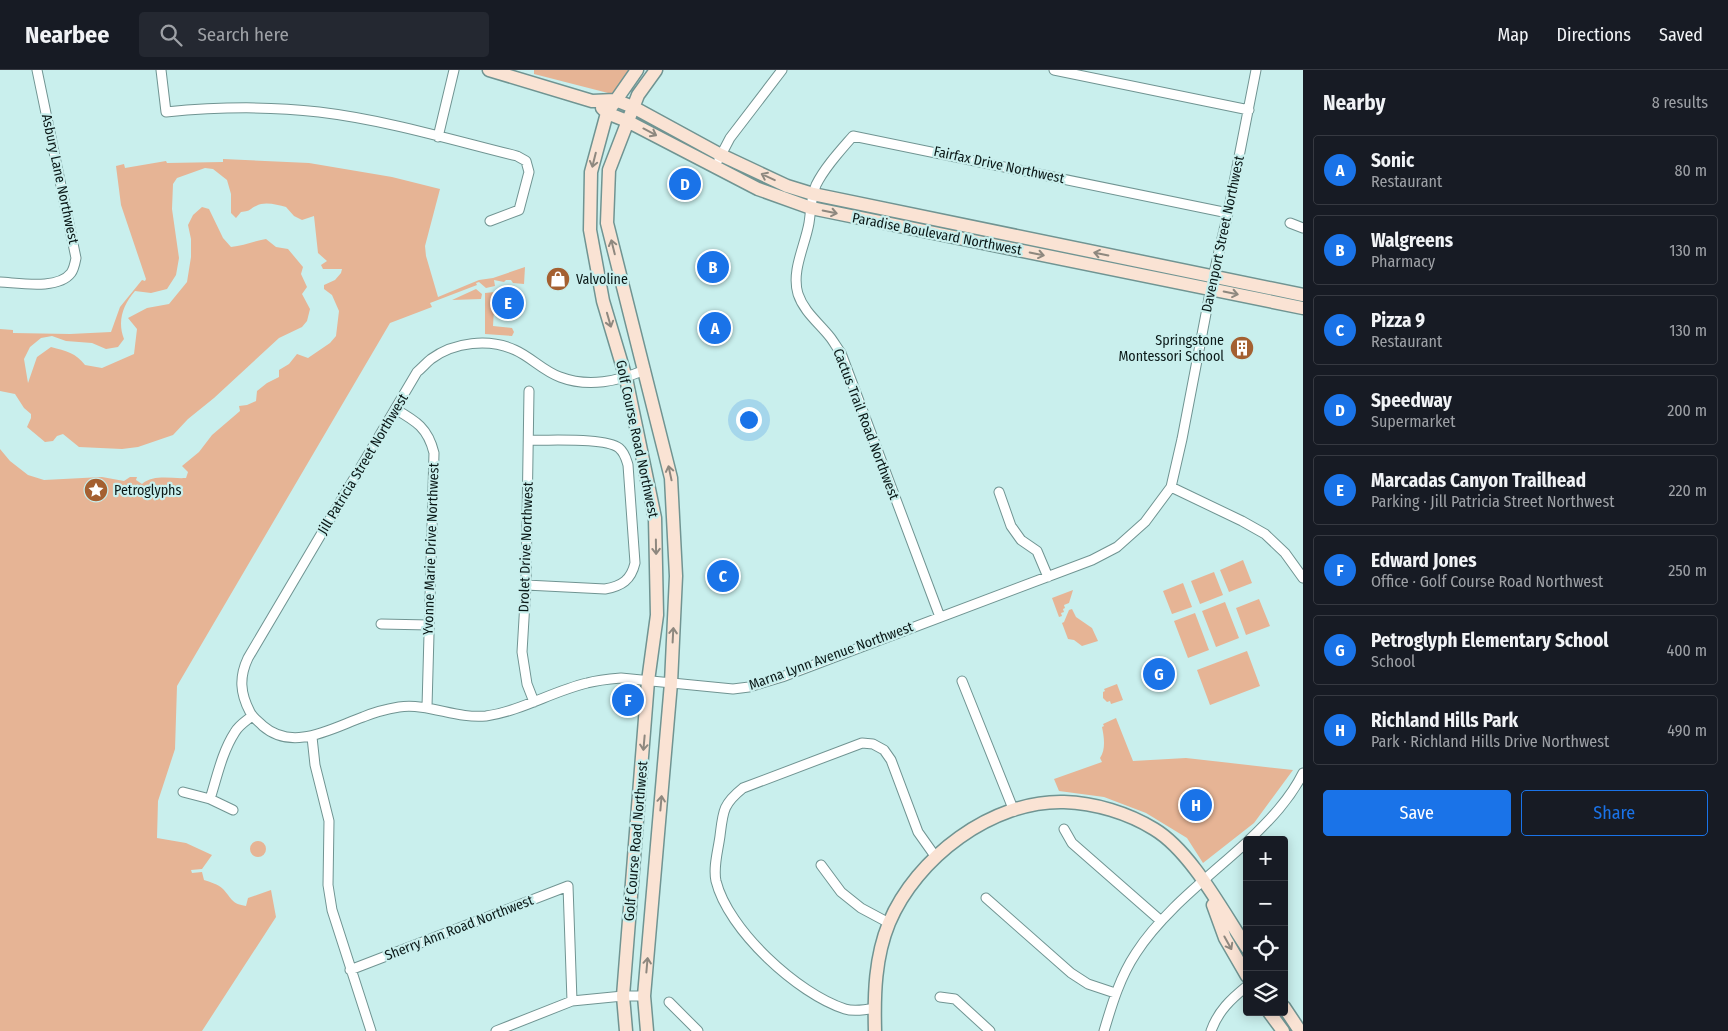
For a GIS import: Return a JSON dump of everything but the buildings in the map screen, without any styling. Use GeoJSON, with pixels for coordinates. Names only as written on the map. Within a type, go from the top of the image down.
{"type":"FeatureCollection","features":[{"type":"Feature","properties":{"kind":"street","name":"Asbury Lane Northwest"},"geometry":{"type":"LineString","coordinates":[[0,282],[53,284],[64,280],[72,272],[76,258],[37,70]]}},
{"type":"Feature","properties":{"kind":"street"},"geometry":{"type":"LineString","coordinates":[[161,70],[166,112],[204,109],[278,109],[318,112],[356,118],[517,156],[526,161],[529,172],[519,210],[490,220]]}},
{"type":"Feature","properties":{"kind":"street"},"geometry":{"type":"LineString","coordinates":[[438,137],[454,70]]}},
{"type":"Feature","properties":{"kind":"street","name":"Paradise Boulevard Northwest"},"geometry":{"type":"LineString","coordinates":[[489,70],[592,101],[615,100],[633,107],[718,160],[758,189],[811,208],[975,241],[981,252],[990,244],[1113,270],[1303,295]]}},
{"type":"Feature","properties":{"kind":"street","name":"Golf Course Road Northwest"},"geometry":{"type":"LineString","coordinates":[[626,1031],[623,996],[648,681],[656,615],[655,518],[626,378],[603,301],[590,230],[591,172],[607,112],[637,70]]}},
{"type":"Feature","properties":{"kind":"street","name":"Golf Course Road Northwest"},"geometry":{"type":"LineString","coordinates":[[647,1031],[644,996],[671,684],[676,576],[672,478],[607,224],[609,170],[638,96],[656,70]]}},
{"type":"Feature","properties":{"kind":"street"},"geometry":{"type":"LineString","coordinates":[[718,160],[730,138],[782,70]]}},
{"type":"Feature","properties":{"kind":"street"},"geometry":{"type":"LineString","coordinates":[[1054,70],[1249,110]]}},
{"type":"Feature","properties":{"kind":"street","name":"Davenport Street Northwest"},"geometry":{"type":"LineString","coordinates":[[1171,487],[1256,70]]}},
{"type":"Feature","properties":{"kind":"street","name":"Paradise Boulevard Northwest"},"geometry":{"type":"LineString","coordinates":[[592,101],[607,112],[718,160],[813,194],[1154,264],[1212,283],[1303,308]]}},
{"type":"Feature","properties":{"kind":"street","name":"Fairfax Drive Northwest"},"geometry":{"type":"LineString","coordinates":[[811,208],[816,185],[853,136],[1228,213]]}},
{"type":"Feature","properties":{"kind":"street","name":"Cactus Trail Road Northwest"},"geometry":{"type":"LineString","coordinates":[[811,208],[796,279],[798,294],[807,311],[832,338],[840,353],[940,618]]}},
{"type":"Feature","properties":{"kind":"street"},"geometry":{"type":"LineString","coordinates":[[910,215],[925,231]]}},
{"type":"Feature","properties":{"kind":"street"},"geometry":{"type":"LineString","coordinates":[[1290,223],[1303,228]]}},
{"type":"Feature","properties":{"kind":"street"},"geometry":{"type":"LineString","coordinates":[[966,226],[975,241]]}},
{"type":"Feature","properties":{"kind":"street"},"geometry":{"type":"LineString","coordinates":[[990,244],[1006,234]]}},
{"type":"Feature","properties":{"kind":"street"},"geometry":{"type":"LineString","coordinates":[[1113,270],[1123,265],[1154,264]]}},
{"type":"Feature","properties":{"kind":"street","name":"Jill Patricia Street Northwest"},"geometry":{"type":"LineString","coordinates":[[252,716],[241,682],[242,670],[248,658],[417,372],[431,359],[449,349],[470,344],[502,346],[515,350],[544,370],[561,378],[578,382],[595,383],[626,378],[645,370]]}},
{"type":"Feature","properties":{"kind":"street","name":"Drolet Drive Northwest"},"geometry":{"type":"LineString","coordinates":[[529,391],[526,585],[522,652],[527,684],[534,702]]}},
{"type":"Feature","properties":{"kind":"street","name":"Yvonne Marie Drive Northwest"},"geometry":{"type":"LineString","coordinates":[[395,409],[420,425],[431,443],[434,453],[427,707]]}},
{"type":"Feature","properties":{"kind":"street"},"geometry":{"type":"LineString","coordinates":[[526,585],[616,587],[626,582],[633,574],[635,563],[628,465],[625,455],[620,448],[603,442],[529,440]]}},
{"type":"Feature","properties":{"kind":"street"},"geometry":{"type":"LineString","coordinates":[[1171,487],[1265,534],[1285,553],[1303,578]]}},
{"type":"Feature","properties":{"kind":"street","name":"Marna Lynn Avenue Northwest"},"geometry":{"type":"LineString","coordinates":[[312,736],[384,709],[409,706],[427,707],[462,715],[485,716],[534,702],[578,685],[604,679],[621,678],[733,689],[749,687],[782,677],[1092,560],[1116,547],[1145,522],[1171,487]]}},
{"type":"Feature","properties":{"kind":"street"},"geometry":{"type":"LineString","coordinates":[[999,492],[1011,526],[1021,540],[1037,551],[1048,577]]}},
{"type":"Feature","properties":{"kind":"street"},"geometry":{"type":"LineString","coordinates":[[381,624],[429,625]]}},
{"type":"Feature","properties":{"kind":"street"},"geometry":{"type":"LineString","coordinates":[[962,681],[1014,811]]}},
{"type":"Feature","properties":{"kind":"street"},"geometry":{"type":"LineString","coordinates":[[210,799],[224,756],[235,732],[241,724],[252,716],[267,729],[280,735],[298,738],[312,736],[316,766],[329,821],[328,885],[332,910],[371,1031]]}},
{"type":"Feature","properties":{"kind":"street"},"geometry":{"type":"LineString","coordinates":[[875,1008],[846,1009],[826,1001],[802,987],[780,970],[756,946],[740,926],[726,904],[716,881],[715,868],[724,810],[731,797],[743,788],[862,743],[873,744],[884,750],[891,760],[918,832],[935,856]]}},
{"type":"Feature","properties":{"kind":"street"},"geometry":{"type":"LineString","coordinates":[[1253,836],[1271,819],[1297,785],[1303,773]]}},
{"type":"Feature","properties":{"kind":"street"},"geometry":{"type":"LineString","coordinates":[[183,792],[210,799],[233,810]]}},
{"type":"Feature","properties":{"kind":"street"},"geometry":{"type":"LineString","coordinates":[[875,1031],[876,978],[880,951],[889,923],[913,881],[935,856],[958,838],[1014,811],[1042,804],[1064,802],[1096,807],[1126,814],[1155,830],[1178,847],[1243,942]]}},
{"type":"Feature","properties":{"kind":"street"},"geometry":{"type":"LineString","coordinates":[[1064,829],[1072,844],[1161,921]]}},
{"type":"Feature","properties":{"kind":"street"},"geometry":{"type":"LineString","coordinates":[[1104,1031],[1115,993],[1135,954],[1161,921],[1243,846]]}},
{"type":"Feature","properties":{"kind":"street"},"geometry":{"type":"LineString","coordinates":[[820,866],[841,892],[861,908],[889,923]]}},
{"type":"Feature","properties":{"kind":"street"},"geometry":{"type":"LineString","coordinates":[[1203,882],[1225,938],[1244,971]]}},
{"type":"Feature","properties":{"kind":"street","name":"Sherry Ann Road Northwest"},"geometry":{"type":"LineString","coordinates":[[350,970],[568,886],[572,1002]]}},
{"type":"Feature","properties":{"kind":"street"},"geometry":{"type":"LineString","coordinates":[[986,898],[1071,973],[1088,984],[1115,993]]}},
{"type":"Feature","properties":{"kind":"street"},"geometry":{"type":"LineString","coordinates":[[1211,1031],[1216,1017],[1229,1001],[1243,989]]}},
{"type":"Feature","properties":{"kind":"street"},"geometry":{"type":"LineString","coordinates":[[496,1031],[572,1002],[623,996],[644,996]]}},
{"type":"Feature","properties":{"kind":"street"},"geometry":{"type":"LineString","coordinates":[[940,997],[955,999],[990,1031]]}},
{"type":"Feature","properties":{"kind":"street"},"geometry":{"type":"LineString","coordinates":[[669,1002],[698,1031]]}},
{"type":"Feature","properties":{"kind":"street"},"geometry":{"type":"LineString","coordinates":[[1288,1012],[1300,1031]]}},
{"type":"Feature","properties":{"kind":"street"},"geometry":{"type":"LineString","coordinates":[[1272,1016],[1283,1031]]}},
{"type":"Feature","properties":{"kind":"shaded area"},"geometry":{"type":"Polygon","coordinates":[[[534,70],[630,70],[612,94],[534,74],[534,70]]]}},
{"type":"Feature","properties":{"kind":"shaded area"},"geometry":{"type":"Polygon","coordinates":[[[223,159],[309,163],[392,177],[440,189],[425,246],[426,256],[438,297],[479,280],[493,278],[525,267],[524,284],[513,283],[511,280],[504,282],[494,280],[495,286],[486,288],[479,282],[476,283],[477,285],[430,303],[432,307],[390,323],[177,686],[175,749],[158,801],[157,838],[186,843],[212,855],[202,869],[191,870],[192,873],[202,872],[204,880],[221,887],[238,904],[246,906],[248,898],[271,890],[276,917],[202,1031],[0,1031],[0,449],[10,461],[28,475],[44,480],[102,477],[124,481],[130,477],[137,477],[136,480],[142,484],[157,478],[186,478],[188,472],[182,466],[199,452],[212,435],[240,411],[239,406],[256,401],[257,391],[279,377],[279,370],[289,364],[297,354],[308,358],[330,343],[336,336],[339,311],[332,295],[324,289],[324,285],[335,280],[342,269],[323,269],[321,265],[327,261],[318,253],[314,216],[302,220],[294,216],[286,207],[267,204],[241,212],[236,218],[231,213],[231,194],[227,180],[213,169],[205,168],[177,178],[173,184],[172,209],[179,258],[176,275],[167,289],[151,293],[135,291],[127,302],[122,314],[121,326],[124,339],[118,347],[106,349],[92,343],[66,341],[52,336],[41,338],[30,347],[24,359],[28,383],[37,357],[51,347],[74,355],[85,365],[102,368],[134,354],[137,329],[128,318],[147,308],[169,304],[187,282],[191,257],[191,239],[188,225],[193,215],[202,207],[209,209],[223,238],[231,247],[266,239],[276,247],[288,249],[303,267],[301,274],[307,287],[302,294],[310,309],[307,321],[302,327],[279,338],[214,398],[188,419],[173,435],[138,447],[122,449],[79,447],[63,434],[57,436],[53,441],[45,442],[27,427],[31,414],[24,408],[15,394],[0,391],[0,329],[13,330],[13,333],[70,334],[111,332],[120,307],[142,280],[145,281],[146,279],[121,205],[116,166],[124,164],[125,168],[166,161],[167,163],[223,162],[223,159]]]}},
{"type":"Feature","properties":{"kind":"shaded area"},"geometry":{"type":"Polygon","coordinates":[[[476,289],[482,294],[481,299],[452,300],[476,289]]]}},
{"type":"Feature","properties":{"kind":"shaded area"},"geometry":{"type":"Polygon","coordinates":[[[495,292],[493,326],[512,328],[514,332],[512,336],[485,334],[485,293],[495,292]]]}},
{"type":"Feature","properties":{"kind":"shaded area"},"geometry":{"type":"Polygon","coordinates":[[[1243,560],[1252,583],[1229,592],[1220,570],[1243,560]]]}},
{"type":"Feature","properties":{"kind":"shaded area"},"geometry":{"type":"Polygon","coordinates":[[[1214,572],[1223,595],[1200,604],[1191,581],[1214,572]]]}},
{"type":"Feature","properties":{"kind":"shaded area"},"geometry":{"type":"Polygon","coordinates":[[[1183,583],[1192,607],[1172,614],[1163,591],[1183,583]]]}},
{"type":"Feature","properties":{"kind":"shaded area"},"geometry":{"type":"Polygon","coordinates":[[[1073,590],[1069,603],[1064,605],[1064,612],[1059,617],[1052,598],[1073,590]]]}},
{"type":"Feature","properties":{"kind":"shaded area"},"geometry":{"type":"Polygon","coordinates":[[[1259,599],[1270,626],[1246,635],[1236,608],[1259,599]]]}},
{"type":"Feature","properties":{"kind":"shaded area"},"geometry":{"type":"Polygon","coordinates":[[[1225,602],[1239,638],[1216,647],[1202,611],[1225,602]]]}},
{"type":"Feature","properties":{"kind":"shaded area"},"geometry":{"type":"Polygon","coordinates":[[[1072,609],[1076,617],[1092,628],[1098,641],[1082,646],[1074,640],[1068,639],[1062,623],[1069,610],[1072,609]]]}},
{"type":"Feature","properties":{"kind":"shaded area"},"geometry":{"type":"Polygon","coordinates":[[[1195,613],[1209,650],[1188,658],[1174,621],[1195,613]]]}},
{"type":"Feature","properties":{"kind":"shaded area"},"geometry":{"type":"Polygon","coordinates":[[[1247,651],[1260,686],[1210,705],[1197,670],[1247,651]]]}},
{"type":"Feature","properties":{"kind":"shaded area"},"geometry":{"type":"Polygon","coordinates":[[[1117,684],[1123,700],[1111,704],[1110,701],[1107,702],[1103,698],[1103,692],[1105,691],[1104,689],[1117,684]]]}},
{"type":"Feature","properties":{"kind":"shaded area"},"geometry":{"type":"Polygon","coordinates":[[[1116,718],[1133,761],[1186,758],[1293,770],[1254,823],[1203,863],[1187,838],[1146,813],[1104,797],[1059,791],[1054,779],[1102,762],[1100,758],[1104,743],[1102,727],[1104,726],[1103,724],[1116,718]]]}},
{"type":"Feature","properties":{"kind":"shaded area"},"geometry":{"type":"Polygon","coordinates":[[[255,841],[261,841],[266,846],[264,855],[255,857],[250,852],[250,846],[255,841]]]}},
{"type":"Feature","properties":{"kind":"place","name":"Speedway"},"geometry":{"type":"Point","coordinates":[685,184]}},
{"type":"Feature","properties":{"kind":"place","name":"Walgreens"},"geometry":{"type":"Point","coordinates":[713,267]}},
{"type":"Feature","properties":{"kind":"place","name":"Valvoline"},"geometry":{"type":"Point","coordinates":[558,279]}},
{"type":"Feature","properties":{"kind":"place","name":"Marcadas Canyon Trailhead"},"geometry":{"type":"Point","coordinates":[508,303]}},
{"type":"Feature","properties":{"kind":"place","name":"Sonic"},"geometry":{"type":"Point","coordinates":[715,328]}},
{"type":"Feature","properties":{"kind":"place","name":"Springstone Montessori School"},"geometry":{"type":"Point","coordinates":[1242,348]}},
{"type":"Feature","properties":{"kind":"place","name":"Petroglyphs"},"geometry":{"type":"Point","coordinates":[96,490]}},
{"type":"Feature","properties":{"kind":"place","name":"Pizza 9"},"geometry":{"type":"Point","coordinates":[723,576]}},
{"type":"Feature","properties":{"kind":"place","name":"Petroglyph Elementary School"},"geometry":{"type":"Point","coordinates":[1159,674]}},
{"type":"Feature","properties":{"kind":"place","name":"Edward Jones"},"geometry":{"type":"Point","coordinates":[628,700]}},
{"type":"Feature","properties":{"kind":"place","name":"Richland Hills Park"},"geometry":{"type":"Point","coordinates":[1196,805]}}]}
